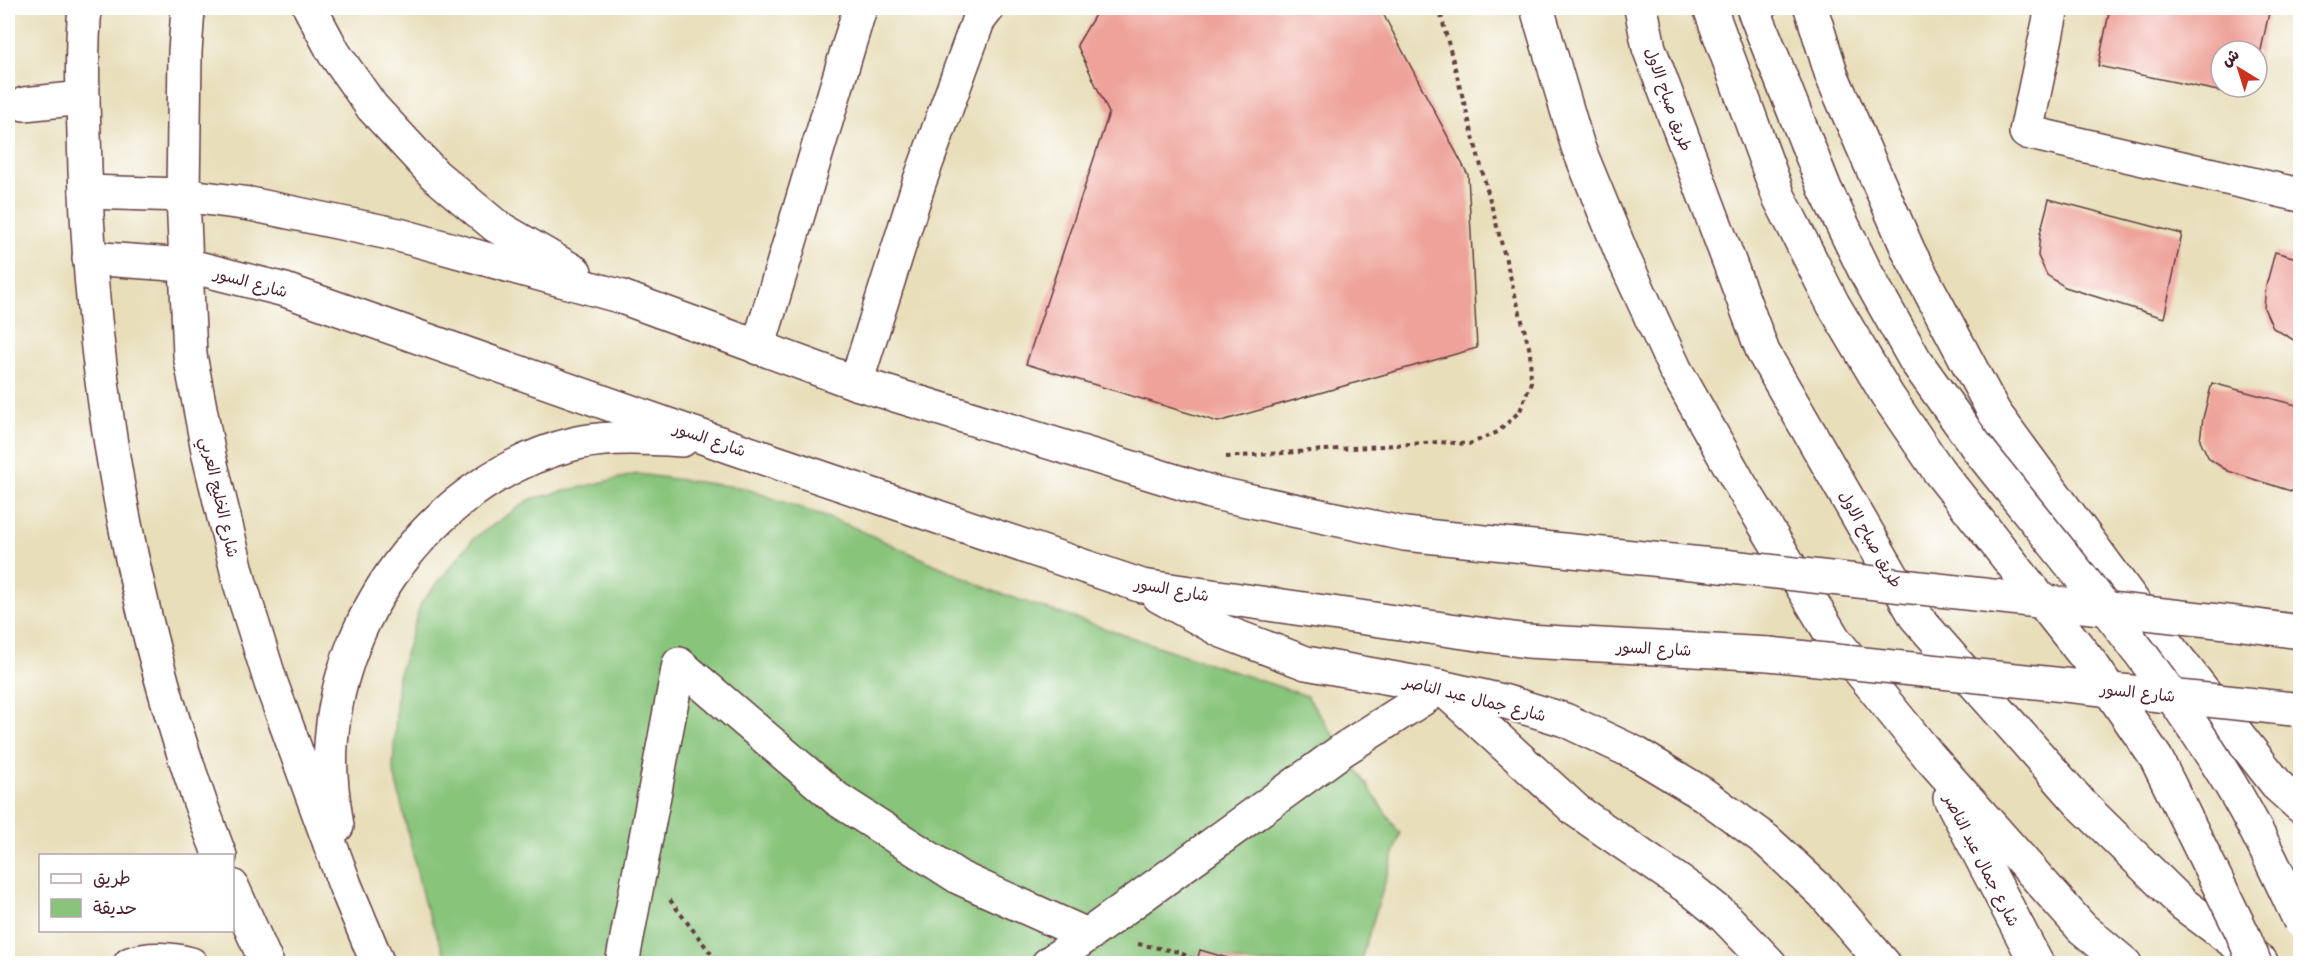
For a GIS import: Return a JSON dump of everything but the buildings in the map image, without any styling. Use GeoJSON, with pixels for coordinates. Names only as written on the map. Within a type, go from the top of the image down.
{"type":"FeatureCollection","features":[{"type":"Feature","properties":{"kind":"main road"},"geometry":{"type":"LineString","coordinates":[[85,8],[83,98],[89,258],[120,494],[139,592],[172,716],[199,801],[220,854]]}},
{"type":"Feature","properties":{"kind":"main road","name":"شارع الخليج العربي"},"geometry":{"type":"LineString","coordinates":[[188,8],[185,52],[183,195],[190,355],[209,456],[240,583],[271,682],[345,885],[378,963]]}},
{"type":"Feature","properties":{"kind":"main road"},"geometry":{"type":"LineString","coordinates":[[310,8],[334,53],[372,107],[435,175],[496,226],[619,296]]}},
{"type":"Feature","properties":{"kind":"main road"},"geometry":{"type":"LineString","coordinates":[[758,348],[860,8]]}},
{"type":"Feature","properties":{"kind":"main road"},"geometry":{"type":"LineString","coordinates":[[856,383],[919,183],[978,21],[988,8]]}},
{"type":"Feature","properties":{"kind":"main road"},"geometry":{"type":"LineString","coordinates":[[1537,8],[1578,147],[1624,259],[1675,369],[1740,484],[1834,639],[1929,756],[2082,928],[2125,963]]}},
{"type":"Feature","properties":{"kind":"main road","name":"طريق صباح الاول"},"geometry":{"type":"LineString","coordinates":[[1641,8],[1649,48],[1763,352],[1916,617],[2082,805],[2183,904],[2262,963]]}},
{"type":"Feature","properties":{"kind":"main road"},"geometry":{"type":"LineString","coordinates":[[1710,8],[1779,197],[1833,304],[1887,394],[1938,470],[2093,666],[2156,758],[2255,963]]}},
{"type":"Feature","properties":{"kind":"main road"},"geometry":{"type":"LineString","coordinates":[[1753,8],[1825,189],[1865,271],[1914,360],[1979,450],[2115,620],[2181,711],[2255,827],[2301,921]]}},
{"type":"Feature","properties":{"kind":"main road"},"geometry":{"type":"LineString","coordinates":[[1811,8],[1832,76],[1909,252],[1994,412],[2134,603],[2279,787],[2301,806]]}},
{"type":"Feature","properties":{"kind":"main road"},"geometry":{"type":"LineString","coordinates":[[2052,8],[2025,132],[2301,195]]}},
{"type":"Feature","properties":{"kind":"main road"},"geometry":{"type":"LineString","coordinates":[[24,104],[83,98]]}},
{"type":"Feature","properties":{"kind":"main road"},"geometry":{"type":"LineString","coordinates":[[86,192],[183,195],[250,204],[399,235],[619,296],[856,383],[1214,493],[1405,534],[1722,566],[2301,632]]}},
{"type":"Feature","properties":{"kind":"main road","name":"شارع السور"},"geometry":{"type":"LineString","coordinates":[[89,258],[186,265],[285,290],[731,447],[1142,586],[1527,640],[1769,654],[2297,709]]}},
{"type":"Feature","properties":{"kind":"main road"},"geometry":{"type":"LineString","coordinates":[[345,885],[330,776],[331,743],[340,688],[350,656],[374,602],[391,573],[410,549],[452,507],[477,489],[526,462],[578,443],[628,438],[686,440],[731,447]]}},
{"type":"Feature","properties":{"kind":"main road","name":"شارع جمال عبد الناصر"},"geometry":{"type":"LineString","coordinates":[[1142,586],[1222,632],[1306,663],[1441,687],[1503,701],[1565,720],[1637,754],[1703,794],[1766,840],[1823,893],[1884,963]]}},
{"type":"Feature","properties":{"kind":"main road"},"geometry":{"type":"LineString","coordinates":[[622,963],[679,664],[837,799],[960,878],[1087,935]]}},
{"type":"Feature","properties":{"kind":"main road"},"geometry":{"type":"LineString","coordinates":[[1048,963],[1344,749],[1441,687],[1577,811],[1693,891],[1725,917],[1770,963]]}},
{"type":"Feature","properties":{"kind":"main road","name":"شارع جمال عبد الناصر"},"geometry":{"type":"LineString","coordinates":[[1929,756],[2037,963]]}},
{"type":"Feature","properties":{"kind":"main road"},"geometry":{"type":"LineString","coordinates":[[234,890],[267,963]]}},
{"type":"Feature","properties":{"kind":"main road"},"geometry":{"type":"LineString","coordinates":[[130,963],[173,962]]}},
{"type":"Feature","properties":{"kind":"path"},"geometry":{"type":"LineString","coordinates":[[1216,456],[1259,455],[1438,441],[1469,444],[1497,432],[1520,411],[1531,382],[1530,351],[1439,8]]}},
{"type":"Feature","properties":{"kind":"path"},"geometry":{"type":"LineString","coordinates":[[641,863],[719,963]]}},
{"type":"Feature","properties":{"kind":"path"},"geometry":{"type":"LineString","coordinates":[[1087,935],[1179,952],[1203,963]]}},
{"type":"Feature","properties":{"kind":"green space"},"geometry":{"type":"Polygon","coordinates":[[[637,474],[744,488],[848,525],[996,592],[1307,696],[1400,834],[1360,963],[1248,963],[1200,951],[1196,964],[448,963],[424,902],[393,768],[398,677],[421,603],[474,538],[531,499],[637,474]]]}}]}
